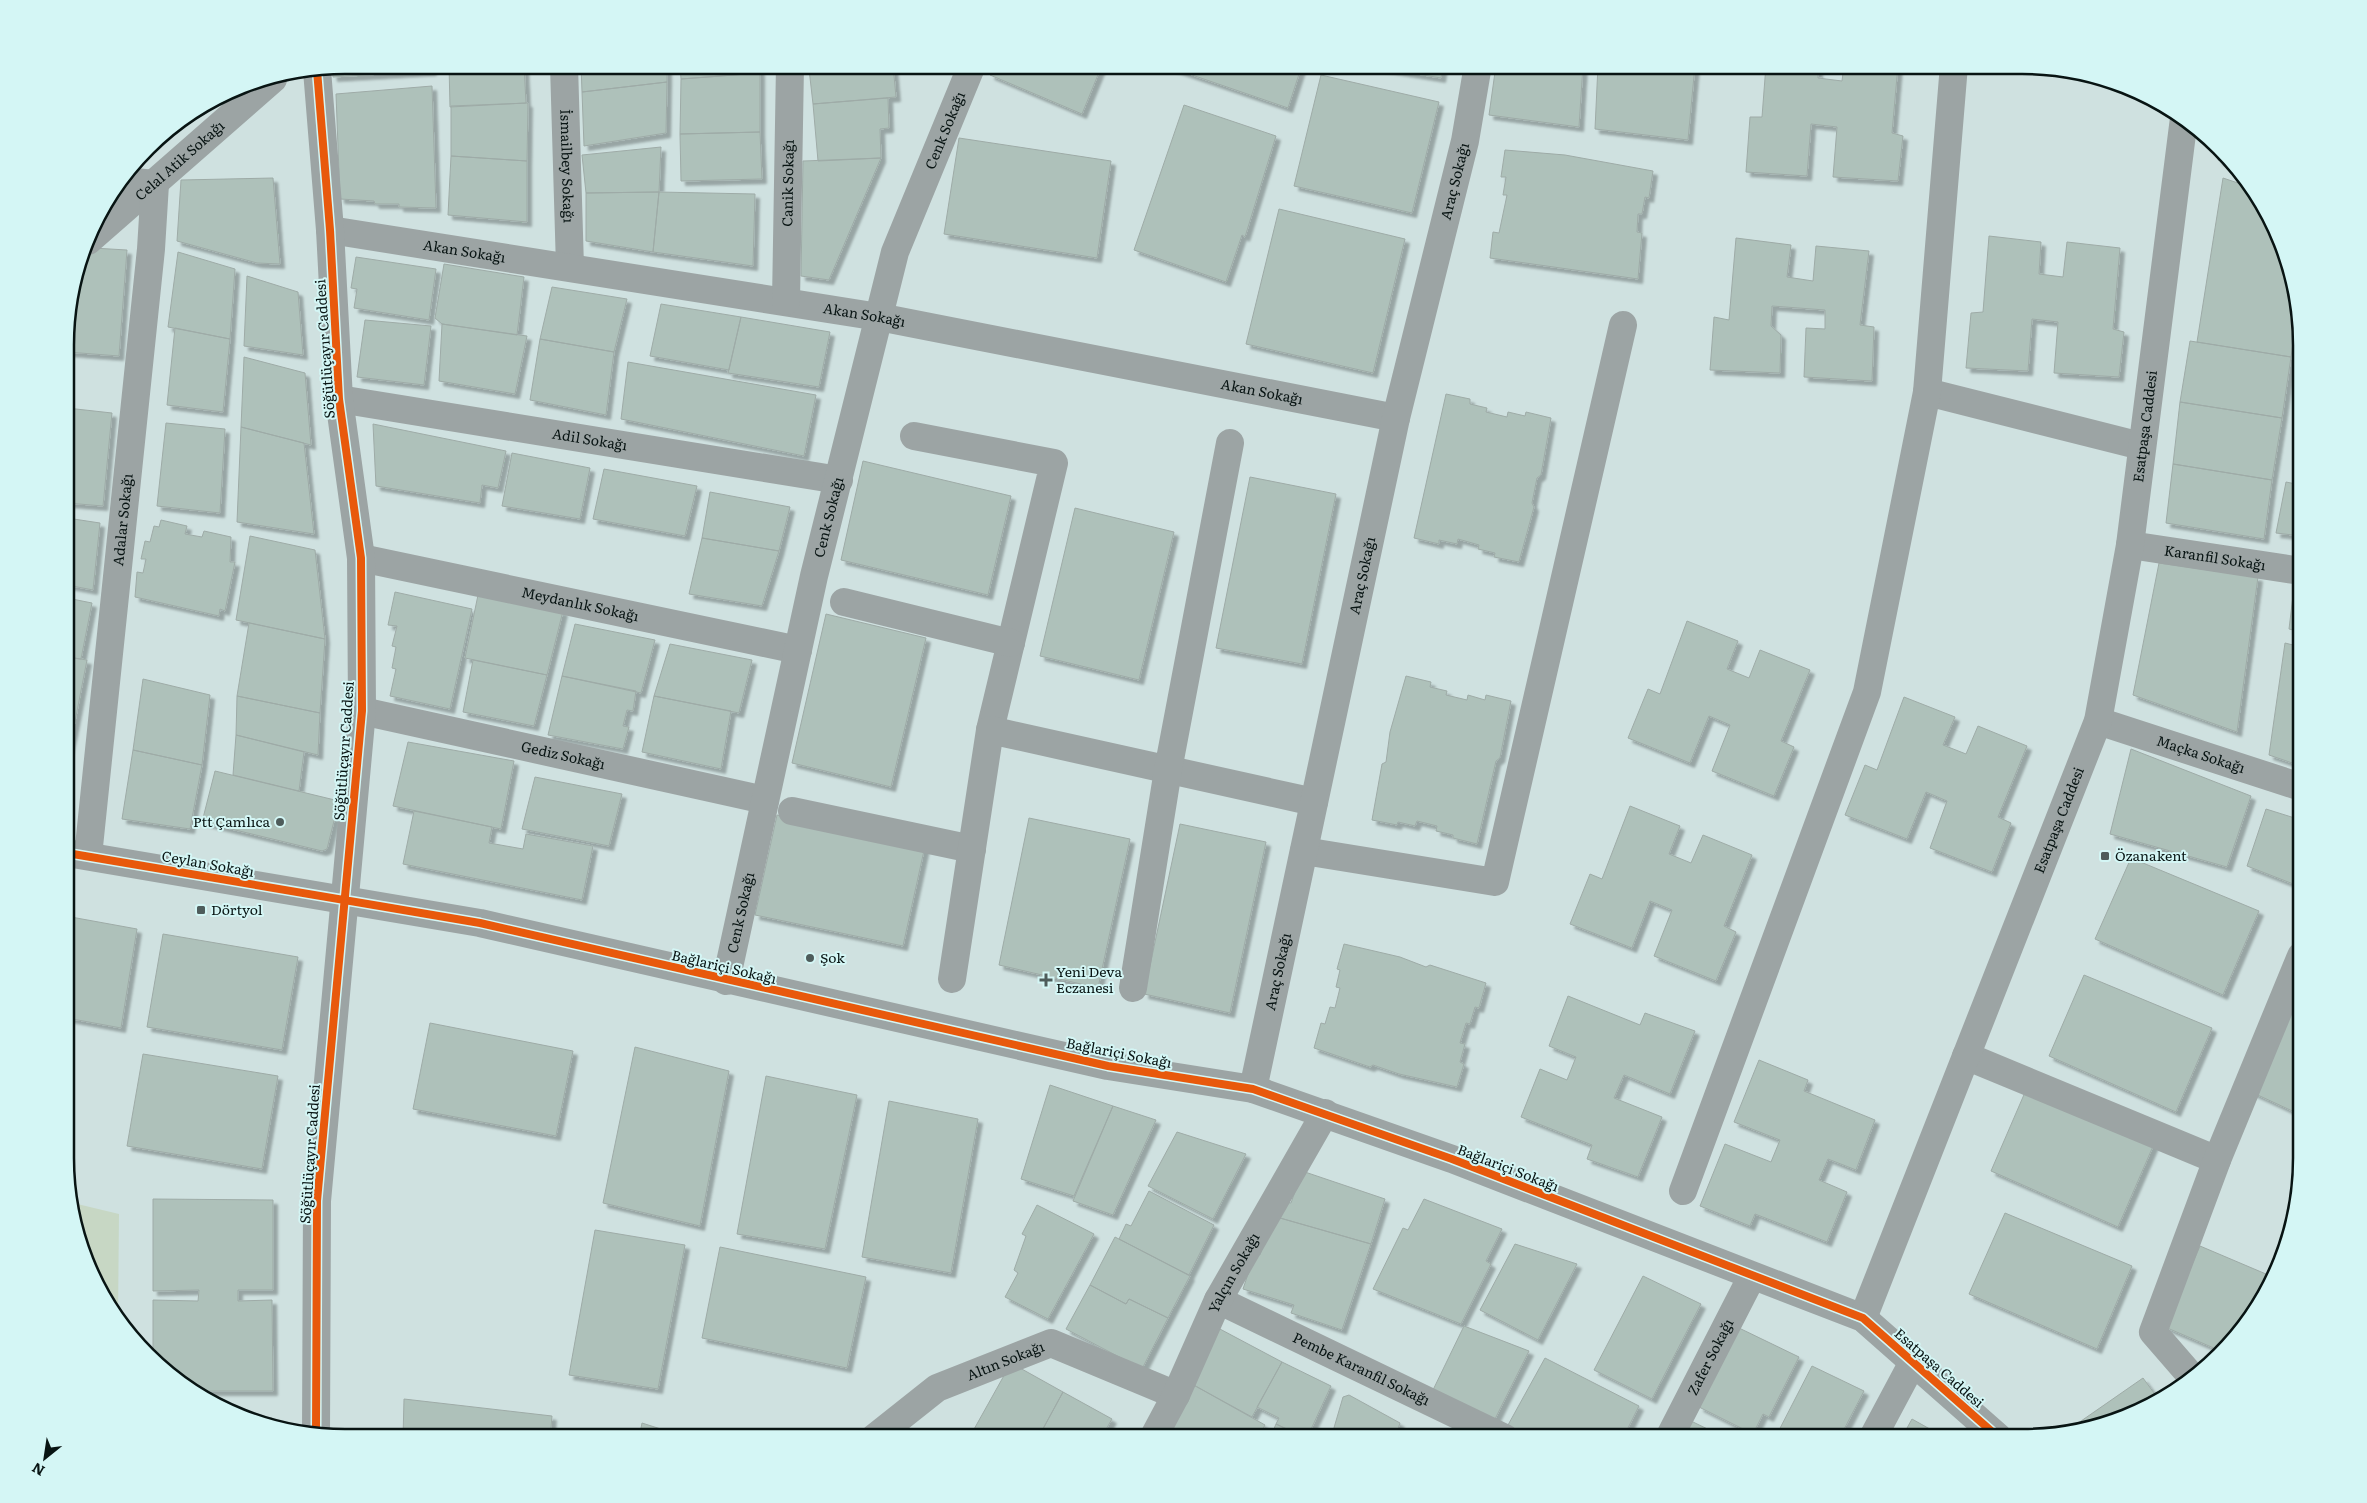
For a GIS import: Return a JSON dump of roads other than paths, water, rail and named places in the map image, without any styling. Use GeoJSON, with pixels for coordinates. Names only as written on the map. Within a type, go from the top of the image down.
{"type":"FeatureCollection","features":[{"type":"Feature","properties":{"kind":"street","name":"İsmailbey Sokağı"},"geometry":{"type":"LineString","coordinates":[[564,74],[570,267]]}},
{"type":"Feature","properties":{"kind":"street","name":"Canik Sokağı"},"geometry":{"type":"LineString","coordinates":[[786,301],[790,74]]}},
{"type":"Feature","properties":{"kind":"street","name":"Cenk Sokağı"},"geometry":{"type":"LineString","coordinates":[[726,981],[814,576],[896,252],[968,74]]}},
{"type":"Feature","properties":{"kind":"street","name":"Araç Sokağı"},"geometry":{"type":"LineString","coordinates":[[1253,1089],[1396,418],[1465,141],[1476,74]]}},
{"type":"Feature","properties":{"kind":"street"},"geometry":{"type":"LineString","coordinates":[[1683,1191],[1867,692],[1927,392],[1953,74]]}},
{"type":"Feature","properties":{"kind":"street","name":"Söğütlüçayır Caddesi"},"geometry":{"type":"LineString","coordinates":[[316,1428],[317,1202],[362,711],[361,558],[340,399],[330,230],[317,75]]}},
{"type":"Feature","properties":{"kind":"street","name":"Celal Atik Sokağı"},"geometry":{"type":"LineString","coordinates":[[98,232],[265,86]]}},
{"type":"Feature","properties":{"kind":"street","name":"Esatpaşa Caddesi"},"geometry":{"type":"LineString","coordinates":[[1989,1429],[1863,1318],[2098,721],[2130,546],[2141,446],[2183,127]]}},
{"type":"Feature","properties":{"kind":"street"},"geometry":{"type":"LineString","coordinates":[[129,181],[155,184]]}},
{"type":"Feature","properties":{"kind":"street","name":"Adalar Sokağı"},"geometry":{"type":"LineString","coordinates":[[78,854],[151,249],[155,184]]}},
{"type":"Feature","properties":{"kind":"street","name":"Akan Sokağı"},"geometry":{"type":"LineString","coordinates":[[330,230],[786,301],[1396,418]]}},
{"type":"Feature","properties":{"kind":"street"},"geometry":{"type":"LineString","coordinates":[[1304,851],[1495,882],[1624,324]]}},
{"type":"Feature","properties":{"kind":"street"},"geometry":{"type":"LineString","coordinates":[[1927,392],[2141,446]]}},
{"type":"Feature","properties":{"kind":"street","name":"Adil Sokağı"},"geometry":{"type":"LineString","coordinates":[[340,399],[838,480]]}},
{"type":"Feature","properties":{"kind":"street"},"geometry":{"type":"LineString","coordinates":[[914,436],[1054,463],[990,730],[952,979]]}},
{"type":"Feature","properties":{"kind":"street"},"geometry":{"type":"LineString","coordinates":[[1133,988],[1168,770],[1230,443]]}},
{"type":"Feature","properties":{"kind":"street","name":"Karanfil Sokağı"},"geometry":{"type":"LineString","coordinates":[[2130,546],[2293,569]]}},
{"type":"Feature","properties":{"kind":"street","name":"Meydanlık Sokağı"},"geometry":{"type":"LineString","coordinates":[[361,558],[798,650]]}},
{"type":"Feature","properties":{"kind":"street"},"geometry":{"type":"LineString","coordinates":[[844,602],[1011,643]]}},
{"type":"Feature","properties":{"kind":"street","name":"Gediz Sokağı"},"geometry":{"type":"LineString","coordinates":[[362,711],[765,800]]}},
{"type":"Feature","properties":{"kind":"street","name":"Maçka Sokağı"},"geometry":{"type":"LineString","coordinates":[[2098,721],[2293,784]]}},
{"type":"Feature","properties":{"kind":"street"},"geometry":{"type":"LineString","coordinates":[[990,730],[1314,802]]}},
{"type":"Feature","properties":{"kind":"street"},"geometry":{"type":"LineString","coordinates":[[792,810],[972,849]]}},
{"type":"Feature","properties":{"kind":"street","name":"Ceylan Sokağı"},"geometry":{"type":"LineString","coordinates":[[78,854],[344,900]]}},
{"type":"Feature","properties":{"kind":"street","name":"Bağlariçi Sokağı"},"geometry":{"type":"LineString","coordinates":[[344,900],[480,924],[1108,1066],[1253,1089],[1452,1159],[1863,1318]]}},
{"type":"Feature","properties":{"kind":"street"},"geometry":{"type":"LineString","coordinates":[[2188,1372],[2153,1332],[2217,1160],[2293,975]]}},
{"type":"Feature","properties":{"kind":"street"},"geometry":{"type":"LineString","coordinates":[[1966,1056],[2217,1160]]}},
{"type":"Feature","properties":{"kind":"street","name":"Yalçın Sokağı"},"geometry":{"type":"LineString","coordinates":[[1158,1429],[1176,1396],[1218,1300],[1325,1113]]}},
{"type":"Feature","properties":{"kind":"street","name":"Zafer Sokağı"},"geometry":{"type":"LineString","coordinates":[[1674,1429],[1752,1276]]}},
{"type":"Feature","properties":{"kind":"street","name":"Pembe Karanfil Sokağı"},"geometry":{"type":"LineString","coordinates":[[1218,1300],[1486,1429]]}},
{"type":"Feature","properties":{"kind":"street","name":"Altın Sokağı"},"geometry":{"type":"LineString","coordinates":[[885,1429],[937,1388],[1051,1343],[1176,1396]]}},
{"type":"Feature","properties":{"kind":"street"},"geometry":{"type":"LineString","coordinates":[[1877,1429],[1913,1362]]}},
{"type":"Feature","properties":{"kind":"place","name":"Ptt Çamlıca"},"geometry":{"type":"Point","coordinates":[280,822]}},
{"type":"Feature","properties":{"kind":"place","name":"Özanakent"},"geometry":{"type":"Point","coordinates":[2105,856]}},
{"type":"Feature","properties":{"kind":"place","name":"Dörtyol"},"geometry":{"type":"Point","coordinates":[201,910]}},
{"type":"Feature","properties":{"kind":"place","name":"Şok"},"geometry":{"type":"Point","coordinates":[810,958]}},
{"type":"Feature","properties":{"kind":"place","name":"Yeni Deva Eczanesi"},"geometry":{"type":"Point","coordinates":[1046,980]}}]}
